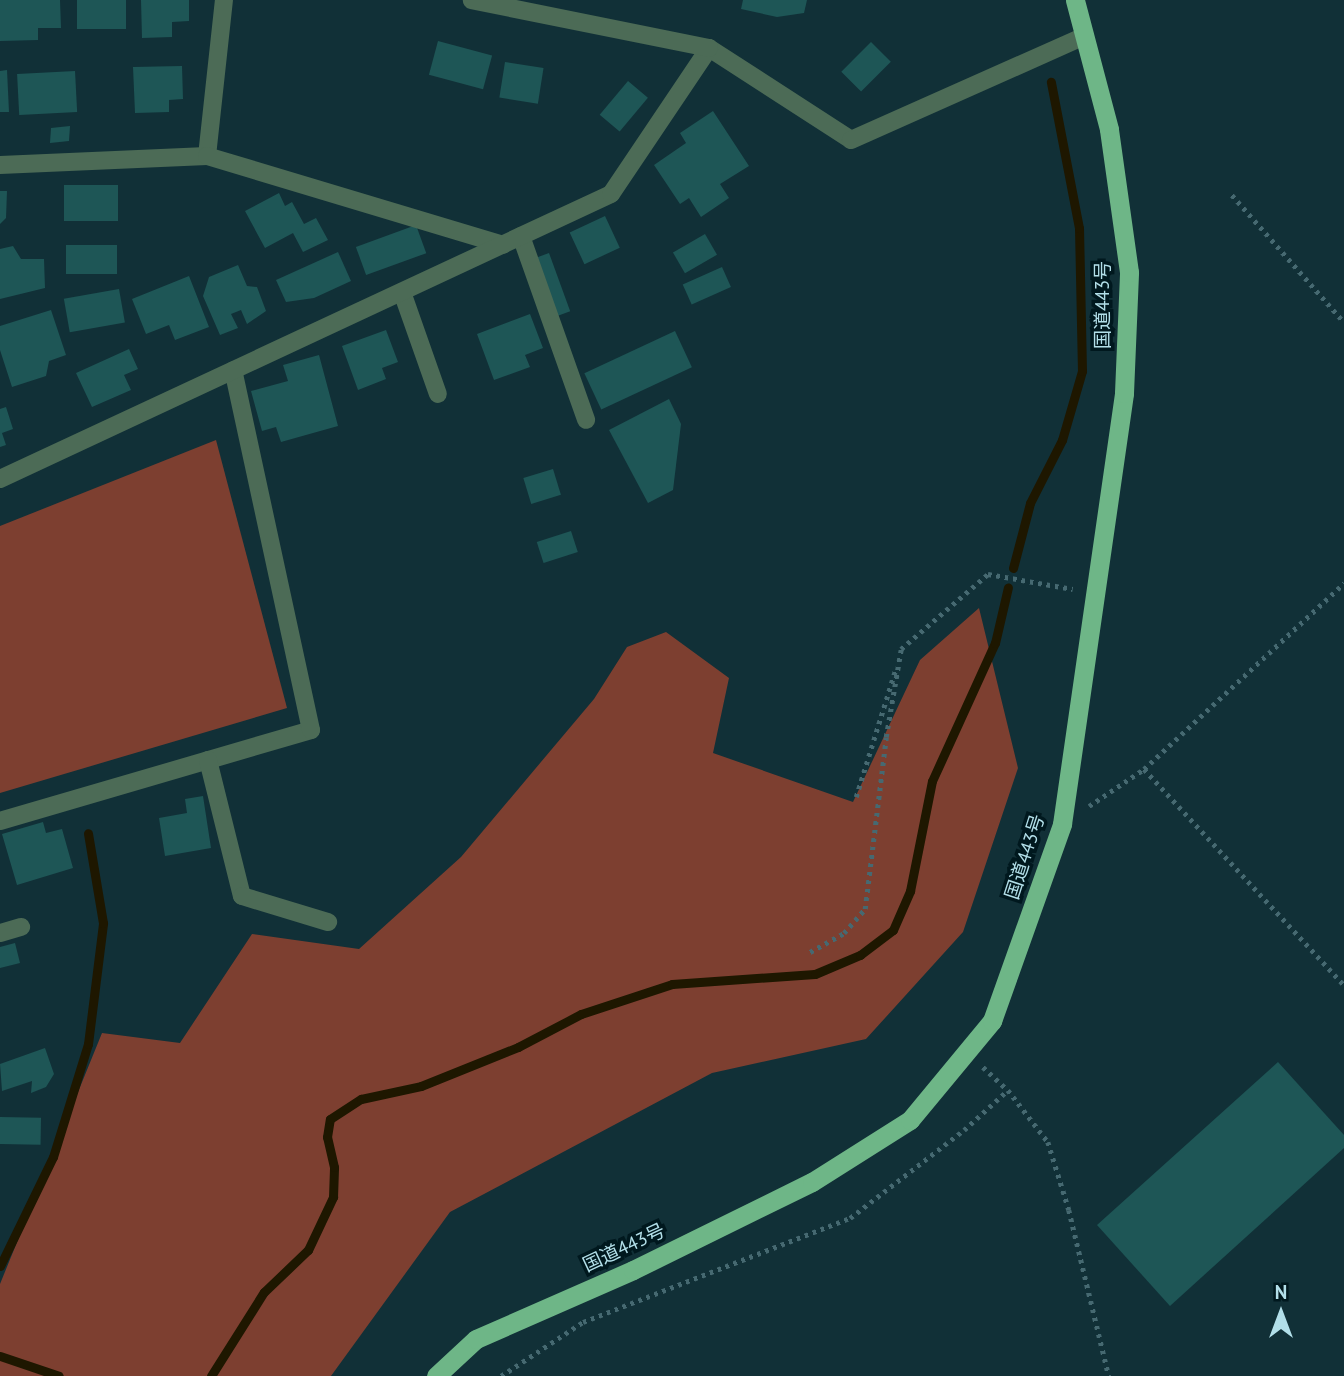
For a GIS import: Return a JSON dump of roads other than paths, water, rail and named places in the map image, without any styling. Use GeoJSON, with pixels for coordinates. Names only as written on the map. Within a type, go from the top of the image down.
{"type":"FeatureCollection","features":[{"type":"Feature","properties":{"kind":"highway","name":"国道443号"},"geometry":{"type":"LineString","coordinates":[[436,1376],[476,1339],[633,1270],[811,1182],[910,1120],[992,1021],[1062,824],[1124,393],[1129,272],[1109,129],[1075,0]]}},
{"type":"Feature","properties":{"kind":"street"},"geometry":{"type":"LineString","coordinates":[[207,156],[224,0]]}},
{"type":"Feature","properties":{"kind":"street"},"geometry":{"type":"LineString","coordinates":[[472,0],[709,48],[852,141],[1085,36]]}},
{"type":"Feature","properties":{"kind":"street"},"geometry":{"type":"LineString","coordinates":[[0,479],[611,194],[709,48]]}},
{"type":"Feature","properties":{"kind":"street"},"geometry":{"type":"LineString","coordinates":[[0,165],[207,156],[503,245]]}},
{"type":"Feature","properties":{"kind":"street"},"geometry":{"type":"LineString","coordinates":[[521,236],[586,419]]}},
{"type":"Feature","properties":{"kind":"street"},"geometry":{"type":"LineString","coordinates":[[402,292],[438,394]]}},
{"type":"Feature","properties":{"kind":"street"},"geometry":{"type":"LineString","coordinates":[[0,821],[311,730],[233,370]]}},
{"type":"Feature","properties":{"kind":"street"},"geometry":{"type":"LineString","coordinates":[[208,760],[242,896],[328,922]]}},
{"type":"Feature","properties":{"kind":"street"},"geometry":{"type":"LineString","coordinates":[[0,933],[21,927]]}},
{"type":"Feature","properties":{"kind":"waterway"},"geometry":{"type":"LineString","coordinates":[[1013,568],[1030,503],[1062,440],[1082,371],[1079,228],[1051,82]]}},
{"type":"Feature","properties":{"kind":"waterway"},"geometry":{"type":"LineString","coordinates":[[211,1376],[264,1292],[308,1250],[333,1197],[334,1167],[327,1137],[330,1119],[361,1099],[421,1086],[518,1047],[581,1014],[672,984],[815,974],[860,955],[893,930],[910,891],[932,781],[995,643],[1008,587]]}},
{"type":"Feature","properties":{"kind":"waterway"},"geometry":{"type":"LineString","coordinates":[[0,1266],[53,1157],[88,1044],[103,923],[88,833]]}},
{"type":"Feature","properties":{"kind":"waterway"},"geometry":{"type":"LineString","coordinates":[[0,1356],[59,1376]]}}]}
